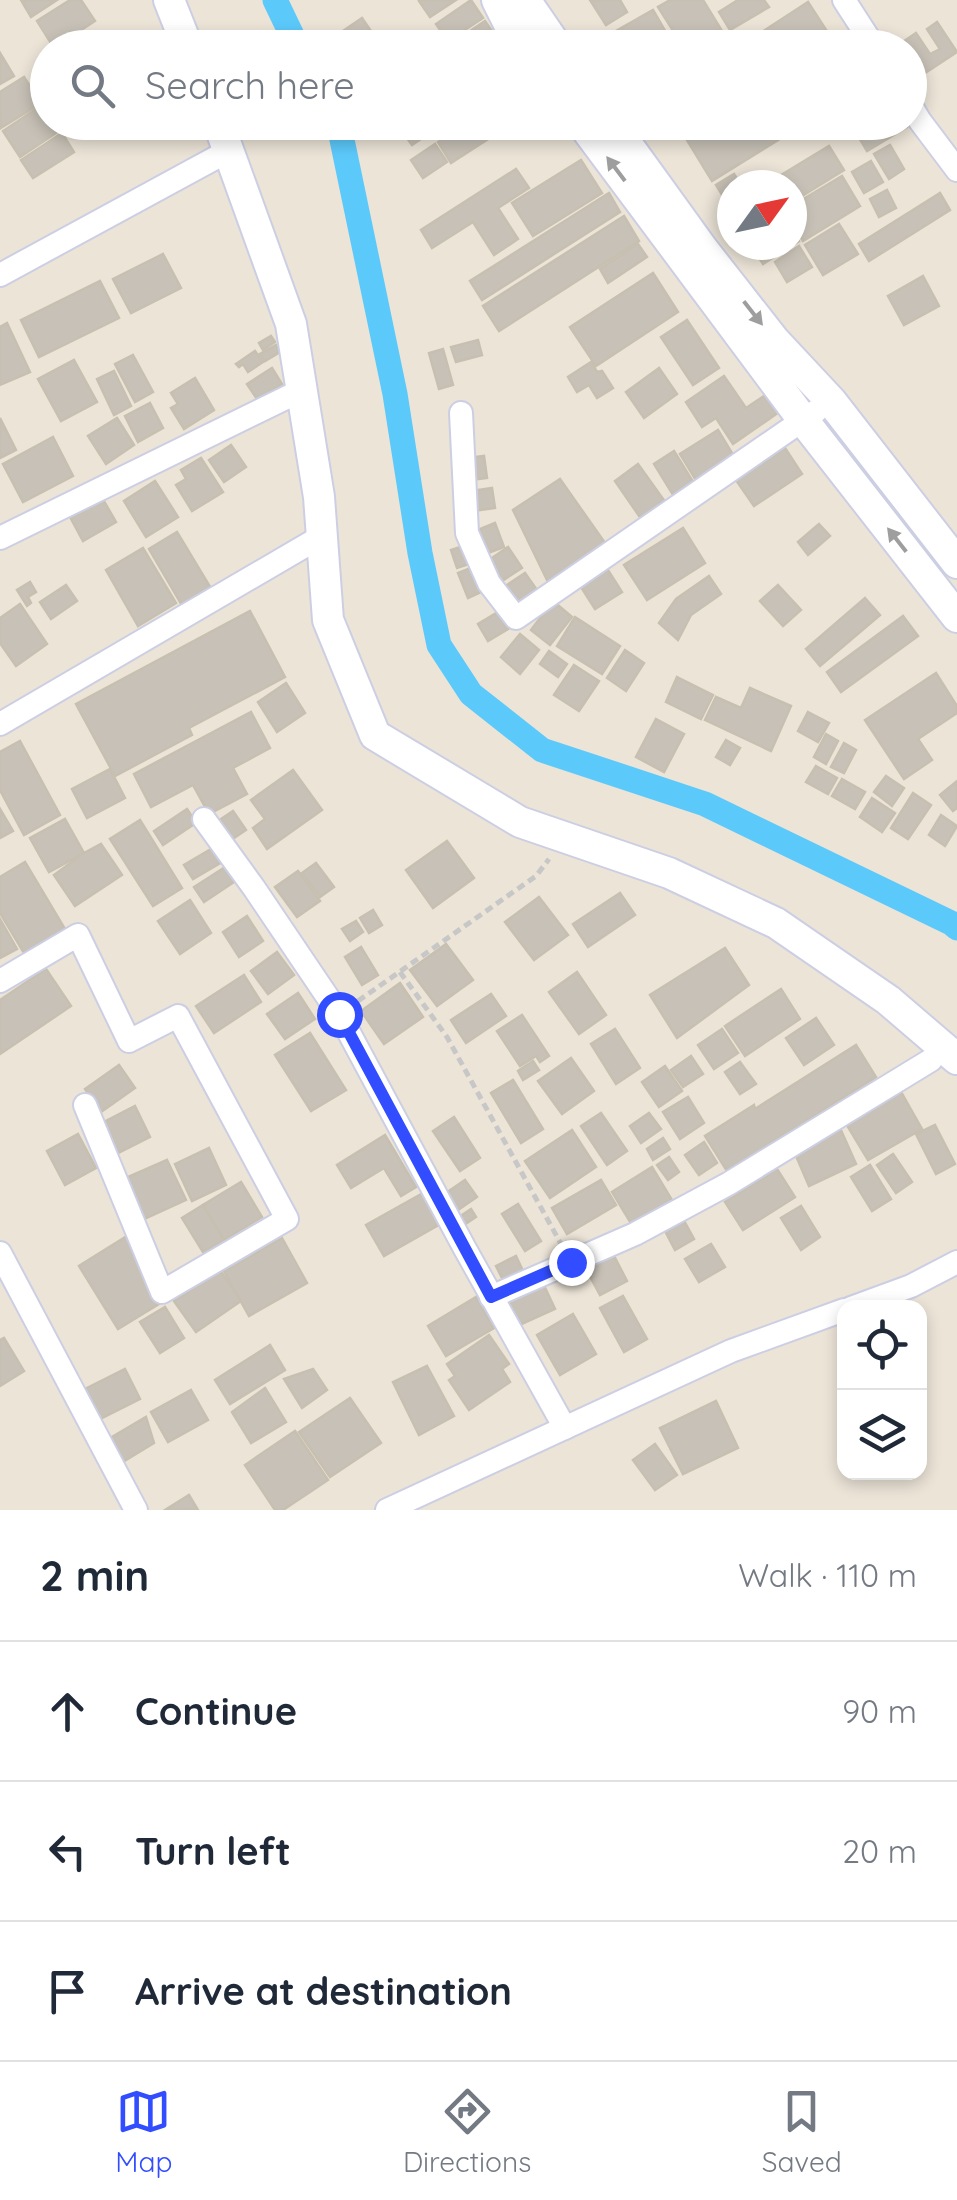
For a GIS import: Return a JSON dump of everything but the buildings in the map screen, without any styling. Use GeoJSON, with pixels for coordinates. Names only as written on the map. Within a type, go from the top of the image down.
{"type":"FeatureCollection","features":[{"type":"Feature","properties":{"kind":"street"},"geometry":{"type":"LineString","coordinates":[[169,0],[181,30]]}},
{"type":"Feature","properties":{"kind":"street"},"geometry":{"type":"LineString","coordinates":[[497,0],[512,30]]}},
{"type":"Feature","properties":{"kind":"street"},"geometry":{"type":"LineString","coordinates":[[525,0],[546,30]]}},
{"type":"Feature","properties":{"kind":"street"},"geometry":{"type":"LineString","coordinates":[[844,0],[863,30]]}},
{"type":"Feature","properties":{"kind":"street"},"geometry":{"type":"LineString","coordinates":[[927,131],[957,170]]}},
{"type":"Feature","properties":{"kind":"street"},"geometry":{"type":"LineString","coordinates":[[0,275],[218,140]]}},
{"type":"Feature","properties":{"kind":"street"},"geometry":{"type":"LineString","coordinates":[[225,140],[291,324],[319,497],[328,620],[376,735],[520,822],[669,873],[776,922],[888,1000],[944,1059],[636,1234],[491,1297]]}},
{"type":"Feature","properties":{"kind":"street"},"geometry":{"type":"LineString","coordinates":[[594,140],[803,420],[957,617]]}},
{"type":"Feature","properties":{"kind":"street"},"geometry":{"type":"LineString","coordinates":[[624,140],[774,340],[831,400],[957,563]]}},
{"type":"Feature","properties":{"kind":"street"},"geometry":{"type":"LineString","coordinates":[[0,538],[302,390]]}},
{"type":"Feature","properties":{"kind":"street"},"geometry":{"type":"LineString","coordinates":[[461,414],[467,532],[489,582],[516,618],[831,400]]}},
{"type":"Feature","properties":{"kind":"street"},"geometry":{"type":"LineString","coordinates":[[0,724],[322,536]]}},
{"type":"Feature","properties":{"kind":"street"},"geometry":{"type":"LineString","coordinates":[[204,819],[339,1014],[565,1428]]}},
{"type":"Feature","properties":{"kind":"street"},"geometry":{"type":"LineString","coordinates":[[0,981],[78,936],[129,1040],[178,1016],[287,1219],[162,1292],[85,1106]]}},
{"type":"Feature","properties":{"kind":"street"},"geometry":{"type":"LineString","coordinates":[[0,1252],[136,1510]]}},
{"type":"Feature","properties":{"kind":"street"},"geometry":{"type":"LineString","coordinates":[[873,1300],[957,1262]]}},
{"type":"Feature","properties":{"kind":"street"},"geometry":{"type":"LineString","coordinates":[[387,1510],[417,1487],[565,1428],[731,1352],[837,1313]]}},
{"type":"Feature","properties":{"kind":"path"},"geometry":{"type":"LineString","coordinates":[[339,1014],[536,876],[566,838]]}},
{"type":"Feature","properties":{"kind":"path"},"geometry":{"type":"LineString","coordinates":[[400,972],[447,1037],[571,1262]]}},
{"type":"Feature","properties":{"kind":"waterway"},"geometry":{"type":"LineString","coordinates":[[275,0],[289,30]]}},
{"type":"Feature","properties":{"kind":"waterway"},"geometry":{"type":"LineString","coordinates":[[342,140],[395,394],[439,645],[471,694],[542,750],[705,804],[957,928]]}},
{"type":"Feature","properties":{"kind":"route"},"geometry":{"type":"LineString","coordinates":[[339,1014],[491,1297],[571,1262]]}}]}
